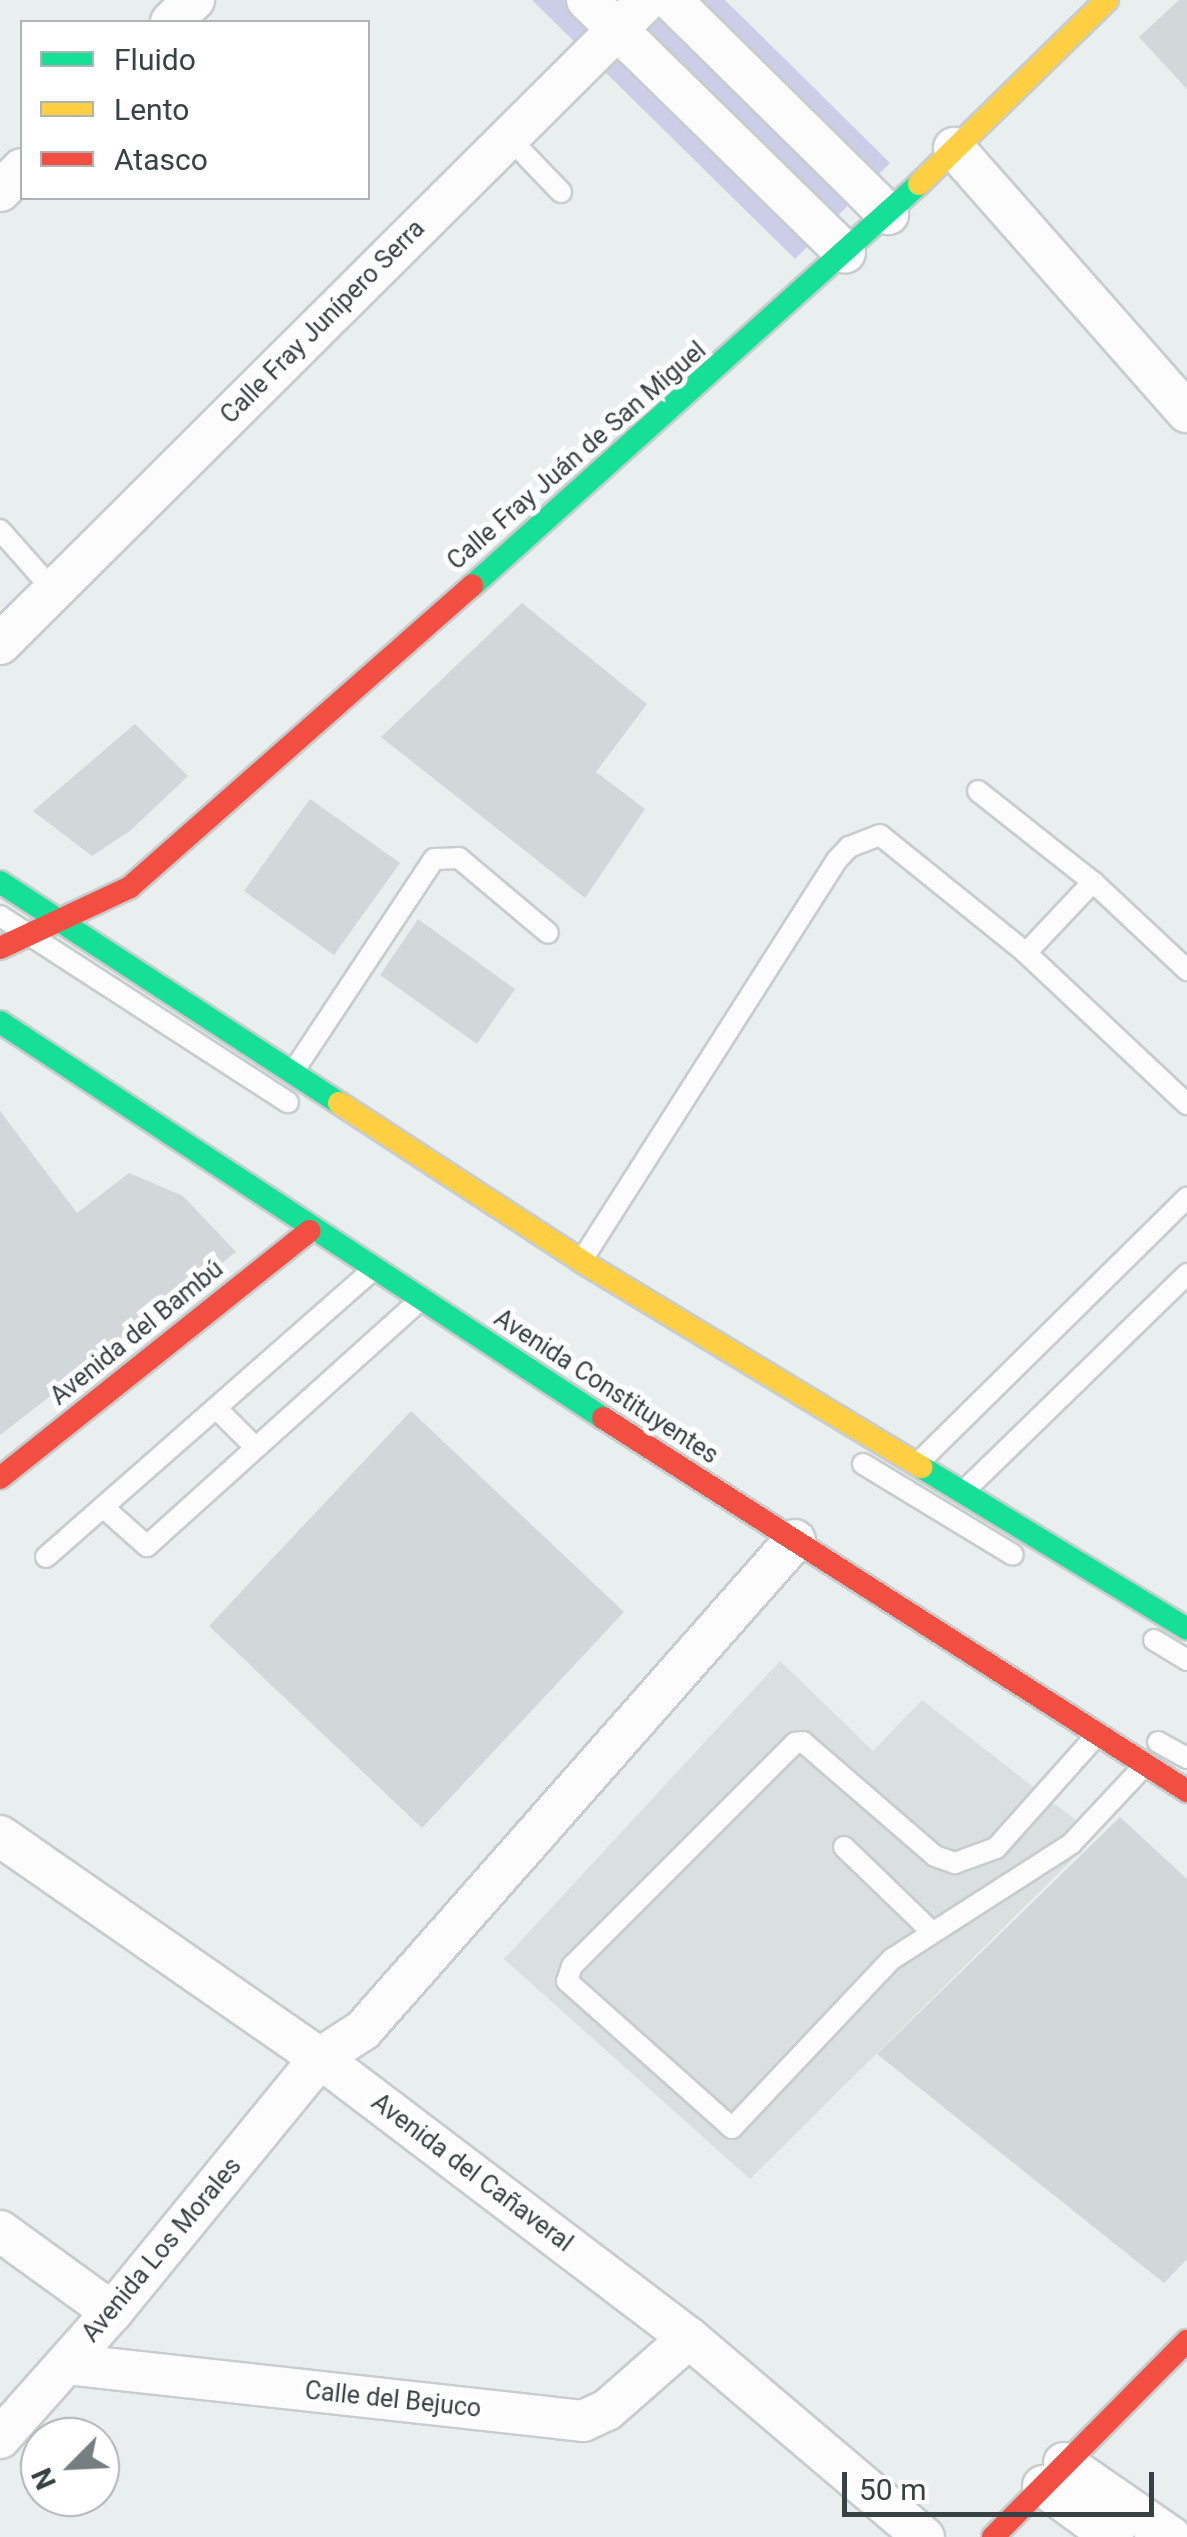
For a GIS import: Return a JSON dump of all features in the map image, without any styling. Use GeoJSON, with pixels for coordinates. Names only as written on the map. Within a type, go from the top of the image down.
{"type":"FeatureCollection","features":[{"type":"Feature","properties":{"kind":"main road","name":"Calle Fray Juán de San Miguel"},"geometry":{"type":"LineString","coordinates":[[0,948],[130,887],[888,214],[1107,0]]}},
{"type":"Feature","properties":{"kind":"main road"},"geometry":{"type":"LineString","coordinates":[[0,882],[581,1261],[1187,1629]]}},
{"type":"Feature","properties":{"kind":"main road","name":"Avenida Constituyentes"},"geometry":{"type":"LineString","coordinates":[[0,1022],[309,1231],[795,1540],[1095,1737],[1187,1790]]}},
{"type":"Feature","properties":{"kind":"main road","name":"Avenida del Bambú"},"geometry":{"type":"LineString","coordinates":[[0,1478],[309,1231]]}},
{"type":"Feature","properties":{"kind":"main road"},"geometry":{"type":"LineString","coordinates":[[993,2537],[1187,2341]]}},
{"type":"Feature","properties":{"kind":"street"},"geometry":{"type":"LineString","coordinates":[[173,20],[194,0]]}},
{"type":"Feature","properties":{"kind":"street"},"geometry":{"type":"LineString","coordinates":[[587,0],[845,253]]}},
{"type":"Feature","properties":{"kind":"street","name":"Calle Fray Junípero Serra"},"geometry":{"type":"LineString","coordinates":[[0,644],[646,0]]}},
{"type":"Feature","properties":{"kind":"street"},"geometry":{"type":"LineString","coordinates":[[671,0],[888,214]]}},
{"type":"Feature","properties":{"kind":"street"},"geometry":{"type":"LineString","coordinates":[[954,148],[1187,412]]}},
{"type":"Feature","properties":{"kind":"street"},"geometry":{"type":"LineString","coordinates":[[0,191],[20,171]]}},
{"type":"Feature","properties":{"kind":"street"},"geometry":{"type":"LineString","coordinates":[[804,214],[846,172]]}},
{"type":"Feature","properties":{"kind":"street","name":"Avenida Los Morales"},"geometry":{"type":"LineString","coordinates":[[0,2438],[112,2312],[320,2058],[363,2030],[795,1540]]}},
{"type":"Feature","properties":{"kind":"street","name":"Avenida del Cañaveral"},"geometry":{"type":"LineString","coordinates":[[0,1836],[320,2058],[690,2338],[924,2537]]}},
{"type":"Feature","properties":{"kind":"street"},"geometry":{"type":"LineString","coordinates":[[0,2231],[112,2312]]}},
{"type":"Feature","properties":{"kind":"street","name":"Calle del Bejuco"},"geometry":{"type":"LineString","coordinates":[[67,2364],[583,2422],[607,2410],[690,2338]]}},
{"type":"Feature","properties":{"kind":"street"},"geometry":{"type":"LineString","coordinates":[[1054,2475],[1143,2533]]}},
{"type":"Feature","properties":{"kind":"lane"},"geometry":{"type":"LineString","coordinates":[[508,138],[561,192]]}},
{"type":"Feature","properties":{"kind":"lane"},"geometry":{"type":"LineString","coordinates":[[0,530],[54,591]]}},
{"type":"Feature","properties":{"kind":"lane"},"geometry":{"type":"LineString","coordinates":[[978,791],[1093,882],[1187,970]]}},
{"type":"Feature","properties":{"kind":"lane"},"geometry":{"type":"LineString","coordinates":[[581,1261],[850,847],[880,834],[896,842],[1026,953],[1187,1104]]}},
{"type":"Feature","properties":{"kind":"lane"},"geometry":{"type":"LineString","coordinates":[[292,1074],[434,858],[459,858],[548,933]]}},
{"type":"Feature","properties":{"kind":"lane"},"geometry":{"type":"LineString","coordinates":[[1026,953],[1093,882]]}},
{"type":"Feature","properties":{"kind":"lane"},"geometry":{"type":"LineString","coordinates":[[0,916],[313,1118]]}},
{"type":"Feature","properties":{"kind":"lane"},"geometry":{"type":"LineString","coordinates":[[0,997],[320,1214],[1099,1707]]}},
{"type":"Feature","properties":{"kind":"lane"},"geometry":{"type":"LineString","coordinates":[[915,1466],[1187,1198]]}},
{"type":"Feature","properties":{"kind":"lane"},"geometry":{"type":"LineString","coordinates":[[464,1212],[664,1339]]}},
{"type":"Feature","properties":{"kind":"lane"},"geometry":{"type":"LineString","coordinates":[[46,1557],[372,1270]]}},
{"type":"Feature","properties":{"kind":"lane"},"geometry":{"type":"LineString","coordinates":[[962,1494],[1187,1274]]}},
{"type":"Feature","properties":{"kind":"lane"},"geometry":{"type":"LineString","coordinates":[[104,1507],[148,1546],[419,1300]]}},
{"type":"Feature","properties":{"kind":"lane"},"geometry":{"type":"LineString","coordinates":[[217,1409],[256,1447]]}},
{"type":"Feature","properties":{"kind":"lane"},"geometry":{"type":"LineString","coordinates":[[848,1455],[1034,1568]]}},
{"type":"Feature","properties":{"kind":"lane"},"geometry":{"type":"LineString","coordinates":[[1136,1629],[1187,1660]]}},
{"type":"Feature","properties":{"kind":"lane"},"geometry":{"type":"LineString","coordinates":[[1132,1728],[1187,1758]]}},
{"type":"Feature","properties":{"kind":"lane"},"geometry":{"type":"LineString","coordinates":[[1095,1737],[996,1848],[955,1863],[935,1856],[803,1742],[795,1743],[572,1966],[567,1981],[732,2128],[892,1959],[930,1930],[1071,1844],[1144,1766]]}},
{"type":"Feature","properties":{"kind":"lane"},"geometry":{"type":"LineString","coordinates":[[844,1846],[930,1930]]}},
{"type":"Feature","properties":{"kind":"shaded area"},"geometry":{"type":"Polygon","coordinates":[[[532,0],[725,0],[890,163],[795,259],[532,0]]]}},
{"type":"Feature","properties":{"kind":"shaded area"},"geometry":{"type":"Polygon","coordinates":[[[780,1661],[873,1751],[922,1700],[1096,1836],[750,2179],[504,1959],[780,1661]]]}},
{"type":"Feature","properties":{"kind":"building"},"geometry":{"type":"Polygon","coordinates":[[[1179,0],[1187,0],[1187,89],[1139,37],[1179,0]]]}},
{"type":"Feature","properties":{"kind":"building"},"geometry":{"type":"Polygon","coordinates":[[[522,603],[647,704],[596,772],[645,809],[585,898],[381,737],[522,603]]]}},
{"type":"Feature","properties":{"kind":"building"},"geometry":{"type":"Polygon","coordinates":[[[135,724],[188,776],[131,830],[92,856],[33,811],[135,724]]]}},
{"type":"Feature","properties":{"kind":"building"},"geometry":{"type":"Polygon","coordinates":[[[310,799],[400,863],[334,955],[244,891],[310,799]]]}},
{"type":"Feature","properties":{"kind":"building"},"geometry":{"type":"Polygon","coordinates":[[[418,919],[515,989],[477,1044],[380,975],[418,919]]]}},
{"type":"Feature","properties":{"kind":"building"},"geometry":{"type":"Polygon","coordinates":[[[0,1111],[77,1213],[129,1173],[183,1196],[236,1252],[0,1435],[0,1111]]]}},
{"type":"Feature","properties":{"kind":"building"},"geometry":{"type":"Polygon","coordinates":[[[411,1411],[624,1612],[422,1828],[209,1626],[411,1411]]]}},
{"type":"Feature","properties":{"kind":"building"},"geometry":{"type":"Polygon","coordinates":[[[1120,1817],[1187,1879],[1187,2259],[1164,2283],[877,2054],[1120,1817]]]}},
{"type":"Feature","properties":{"kind":"traffic: fast"},"geometry":{"type":"LineString","coordinates":[[472,586],[919,184]]}},
{"type":"Feature","properties":{"kind":"traffic: fast"},"geometry":{"type":"LineString","coordinates":[[0,882],[339,1103]]}},
{"type":"Feature","properties":{"kind":"traffic: fast"},"geometry":{"type":"LineString","coordinates":[[0,1022],[603,1418]]}},
{"type":"Feature","properties":{"kind":"traffic: fast"},"geometry":{"type":"LineString","coordinates":[[921,1467],[1187,1629]]}},
{"type":"Feature","properties":{"kind":"traffic: slow"},"geometry":{"type":"LineString","coordinates":[[919,184],[1107,0]]}},
{"type":"Feature","properties":{"kind":"traffic: slow"},"geometry":{"type":"LineString","coordinates":[[339,1103],[581,1261],[921,1467]]}},
{"type":"Feature","properties":{"kind":"traffic: jam"},"geometry":{"type":"LineString","coordinates":[[0,948],[130,887],[472,586]]}},
{"type":"Feature","properties":{"kind":"traffic: jam"},"geometry":{"type":"LineString","coordinates":[[0,1478],[309,1231]]}},
{"type":"Feature","properties":{"kind":"traffic: jam"},"geometry":{"type":"LineString","coordinates":[[603,1418],[1187,1791]]}},
{"type":"Feature","properties":{"kind":"traffic: jam"},"geometry":{"type":"LineString","coordinates":[[993,2537],[1187,2341]]}}]}
